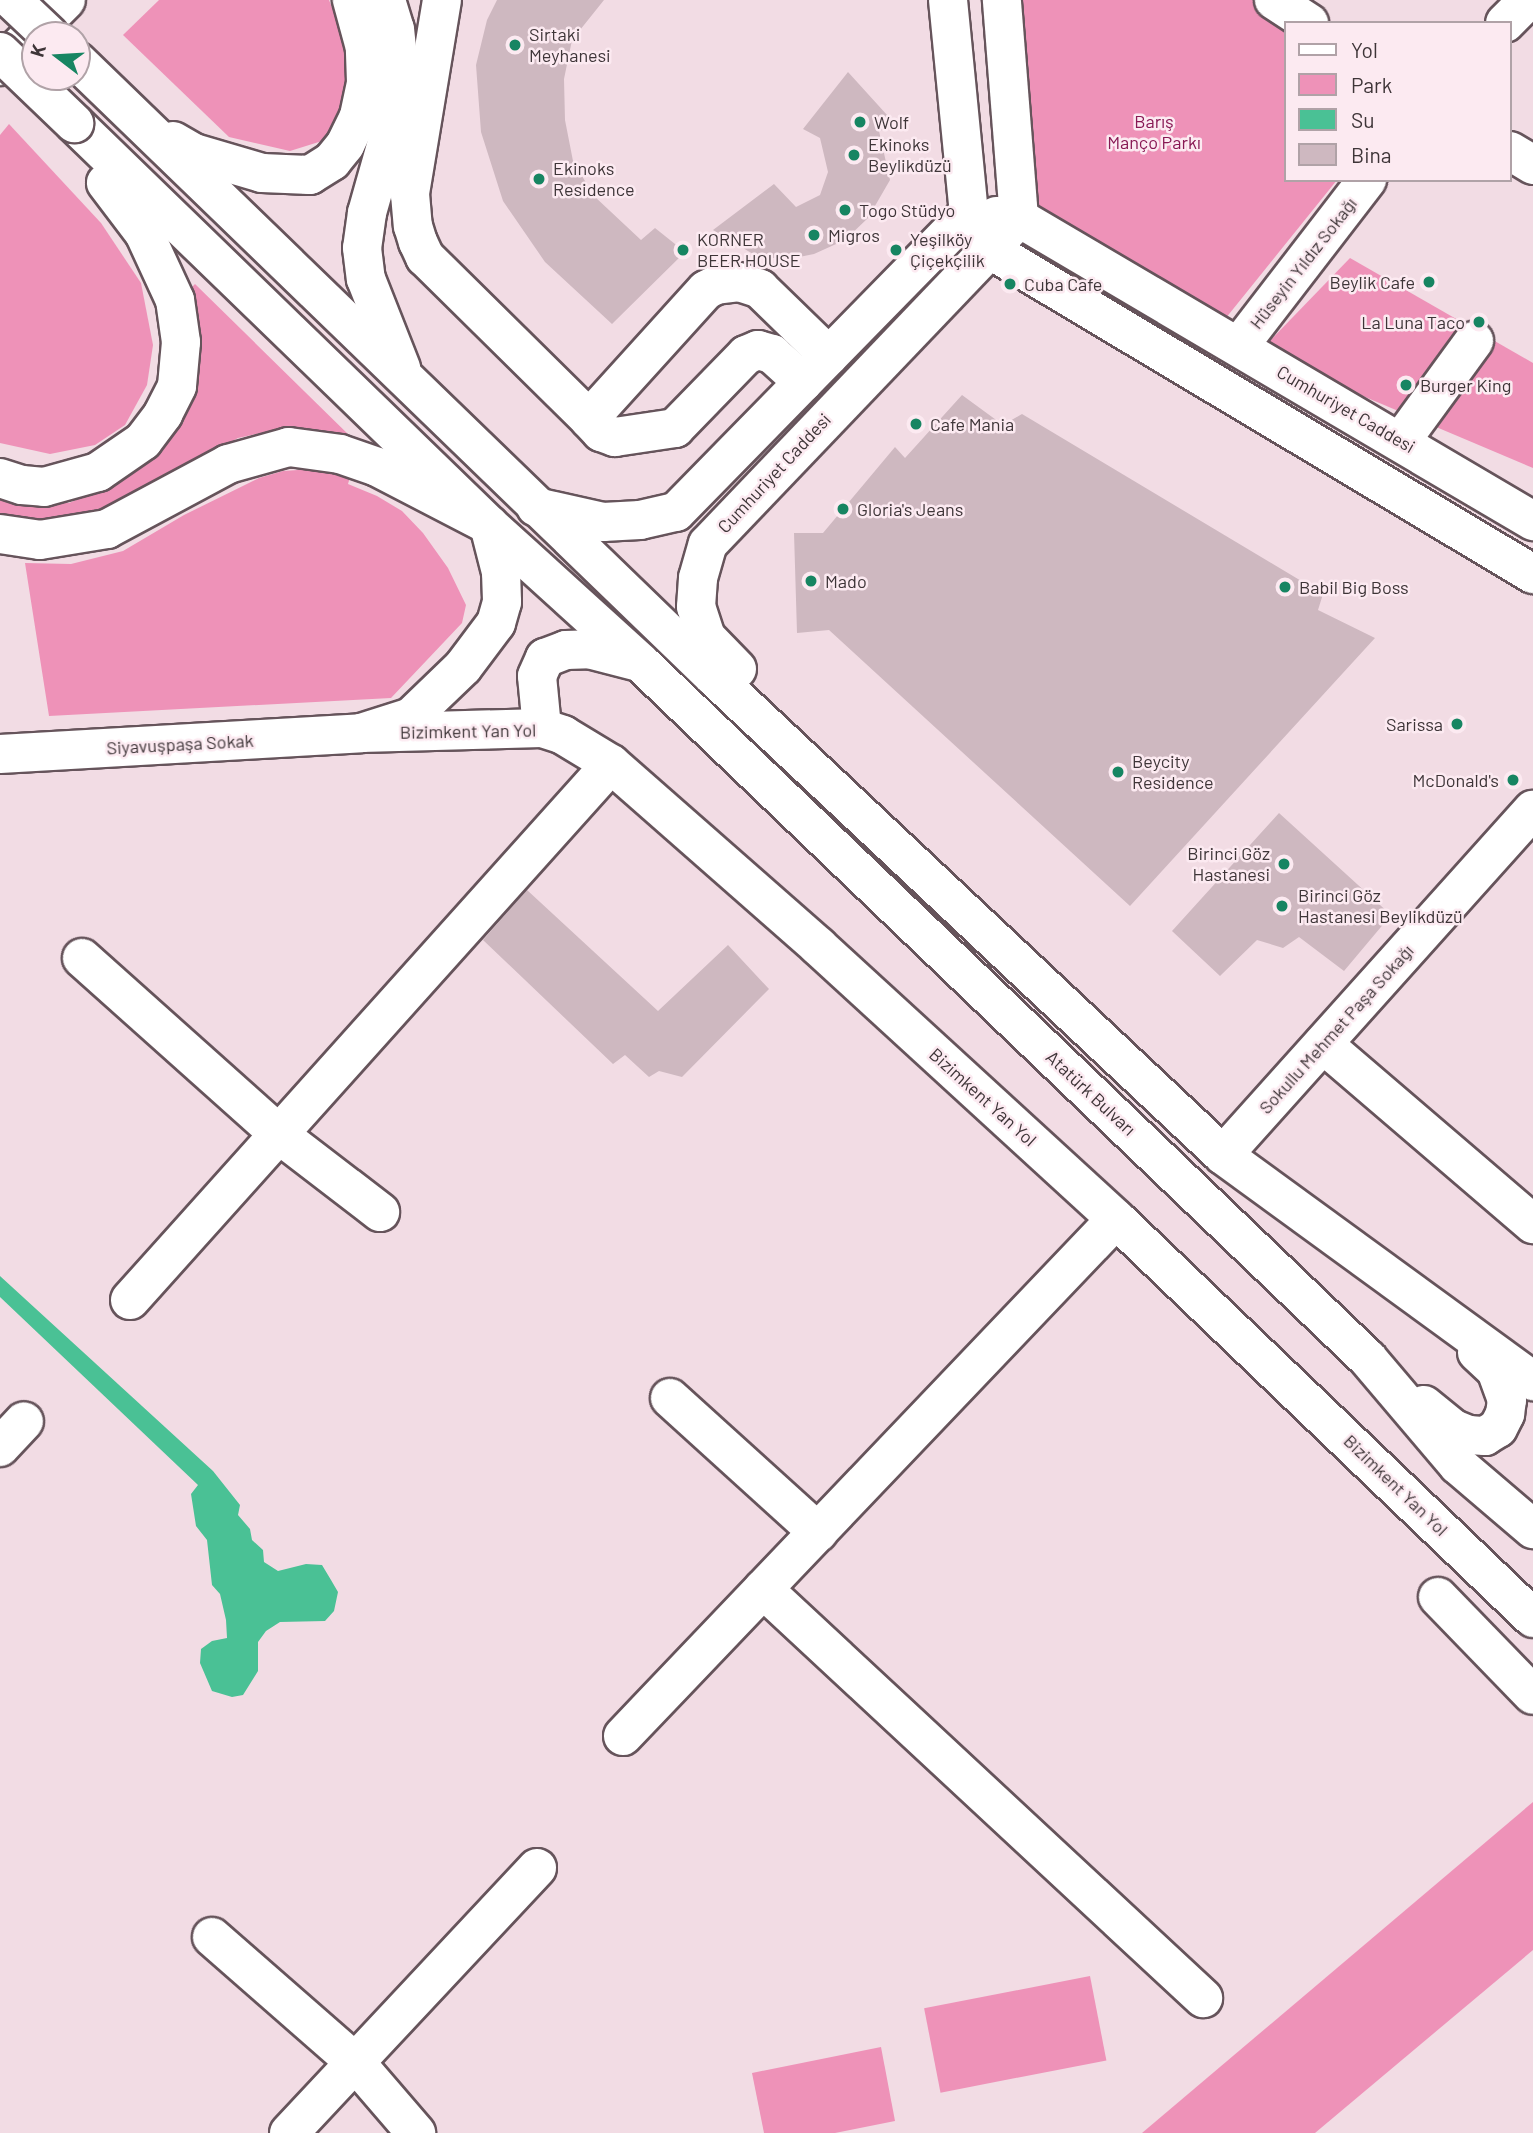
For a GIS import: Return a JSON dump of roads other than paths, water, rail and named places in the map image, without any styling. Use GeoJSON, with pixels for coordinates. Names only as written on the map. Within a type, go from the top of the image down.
{"type":"FeatureCollection","features":[{"type":"Feature","properties":{"kind":"main road"},"geometry":{"type":"LineString","coordinates":[[12,0],[34,21]]}},
{"type":"Feature","properties":{"kind":"main road"},"geometry":{"type":"LineString","coordinates":[[0,66],[66,0]]}},
{"type":"Feature","properties":{"kind":"main road"},"geometry":{"type":"LineString","coordinates":[[141,121],[194,153],[227,164],[262,173],[310,175],[339,153],[359,116],[366,82],[365,48],[352,0]]}},
{"type":"Feature","properties":{"kind":"main road"},"geometry":{"type":"LineString","coordinates":[[386,0],[396,41],[397,95],[393,121],[367,213],[362,248],[366,279],[407,383]]}},
{"type":"Feature","properties":{"kind":"main road"},"geometry":{"type":"LineString","coordinates":[[442,0],[410,194],[413,226],[418,242],[425,257],[601,432],[615,437],[675,428],[746,355],[758,350],[815,370]]}},
{"type":"Feature","properties":{"kind":"main road"},"geometry":{"type":"LineString","coordinates":[[948,0],[969,213],[989,249],[1533,574]]}},
{"type":"Feature","properties":{"kind":"main road"},"geometry":{"type":"LineString","coordinates":[[1002,0],[1020,218]]}},
{"type":"Feature","properties":{"kind":"main road"},"geometry":{"type":"LineString","coordinates":[[1274,0],[1306,21]]}},
{"type":"Feature","properties":{"kind":"main road"},"geometry":{"type":"LineString","coordinates":[[1507,21],[1528,0]]}},
{"type":"Feature","properties":{"kind":"main road"},"geometry":{"type":"LineString","coordinates":[[0,52],[489,525],[501,572],[502,603],[496,624],[463,667],[411,717],[361,733]]}},
{"type":"Feature","properties":{"kind":"main road"},"geometry":{"type":"LineString","coordinates":[[91,74],[407,383],[863,821],[1223,1155],[1533,1381]]}},
{"type":"Feature","properties":{"kind":"main road"},"geometry":{"type":"LineString","coordinates":[[0,478],[22,485],[44,487],[98,472],[144,440],[163,414],[177,386],[181,342],[175,300],[144,233],[91,161],[74,123]]}},
{"type":"Feature","properties":{"kind":"main road"},"geometry":{"type":"LineString","coordinates":[[1512,152],[1533,165]]}},
{"type":"Feature","properties":{"kind":"main road","name":"Hüseyin Yıldız Sokağı"},"geometry":{"type":"LineString","coordinates":[[1211,384],[1365,182]]}},
{"type":"Feature","properties":{"kind":"main road"},"geometry":{"type":"LineString","coordinates":[[536,507],[603,522],[640,520],[676,512],[969,213]]}},
{"type":"Feature","properties":{"kind":"main road","name":"Cumhuriyet Caddesi"},"geometry":{"type":"LineString","coordinates":[[969,213],[1020,218],[1533,520]]}},
{"type":"Feature","properties":{"kind":"main road","name":"Cumhuriyet Caddesi"},"geometry":{"type":"LineString","coordinates":[[863,821],[818,753],[706,637],[696,607],[698,578],[708,544],[732,516],[1020,218]]}},
{"type":"Feature","properties":{"kind":"main road"},"geometry":{"type":"LineString","coordinates":[[589,419],[706,290],[716,285],[739,282],[760,289],[815,370]]}},
{"type":"Feature","properties":{"kind":"main road"},"geometry":{"type":"LineString","coordinates":[[1401,441],[1474,341]]}},
{"type":"Feature","properties":{"kind":"main road"},"geometry":{"type":"LineString","coordinates":[[0,534],[40,540],[107,529],[228,464],[289,447],[341,454],[377,467],[489,525]]}},
{"type":"Feature","properties":{"kind":"main road","name":"Atatürk Bulvarı"},"geometry":{"type":"LineString","coordinates":[[489,525],[641,663],[1368,1359],[1458,1465],[1533,1529]]}},
{"type":"Feature","properties":{"kind":"main road"},"geometry":{"type":"LineString","coordinates":[[541,728],[537,676],[545,658],[566,650],[589,649],[641,663]]}},
{"type":"Feature","properties":{"kind":"main road","name":"Bizimkent Yan Yol"},"geometry":{"type":"LineString","coordinates":[[361,733],[541,728],[564,735],[611,764],[818,946],[1116,1219],[1533,1618]]}},
{"type":"Feature","properties":{"kind":"main road","name":"Siyavuşpaşa Sokak"},"geometry":{"type":"LineString","coordinates":[[0,754],[361,733]]}},
{"type":"Feature","properties":{"kind":"main road"},"geometry":{"type":"LineString","coordinates":[[130,1300],[281,1136],[611,764]]}},
{"type":"Feature","properties":{"kind":"main road","name":"Sokullu Mehmet Paşa Sokağı"},"geometry":{"type":"LineString","coordinates":[[1223,1155],[1533,810]]}},
{"type":"Feature","properties":{"kind":"main road"},"geometry":{"type":"LineString","coordinates":[[82,958],[281,1136],[380,1212]]}},
{"type":"Feature","properties":{"kind":"main road"},"geometry":{"type":"LineString","coordinates":[[1323,1044],[1533,1224]]}},
{"type":"Feature","properties":{"kind":"main road"},"geometry":{"type":"LineString","coordinates":[[623,1736],[1116,1219]]}},
{"type":"Feature","properties":{"kind":"main road"},"geometry":{"type":"LineString","coordinates":[[1368,1359],[1391,1372],[1454,1429],[1485,1436],[1498,1428],[1505,1415],[1507,1400],[1502,1382],[1496,1370],[1458,1335],[1447,1316]]}},
{"type":"Feature","properties":{"kind":"main road"},"geometry":{"type":"LineString","coordinates":[[670,1398],[818,1532]]}},
{"type":"Feature","properties":{"kind":"main road"},"geometry":{"type":"LineString","coordinates":[[763,1589],[1203,1998]]}},
{"type":"Feature","properties":{"kind":"main road"},"geometry":{"type":"LineString","coordinates":[[1438,1597],[1533,1695]]}},
{"type":"Feature","properties":{"kind":"main road"},"geometry":{"type":"LineString","coordinates":[[289,2133],[537,1868]]}},
{"type":"Feature","properties":{"kind":"main road"},"geometry":{"type":"LineString","coordinates":[[212,1937],[355,2062],[416,2133]]}},
{"type":"Feature","properties":{"kind":"water"},"geometry":{"type":"Polygon","coordinates":[[[0,1276],[213,1471],[240,1505],[238,1515],[250,1529],[252,1540],[263,1550],[264,1562],[278,1571],[306,1564],[322,1565],[338,1592],[334,1611],[325,1621],[280,1622],[266,1631],[258,1642],[258,1671],[243,1695],[232,1697],[212,1691],[200,1663],[201,1649],[212,1641],[227,1638],[220,1594],[212,1585],[207,1540],[196,1526],[191,1494],[198,1485],[0,1297],[0,1276]]]}},
{"type":"Feature","properties":{"kind":"place","name":"Sirtaki Meyhanesi"},"geometry":{"type":"Point","coordinates":[515,45]}},
{"type":"Feature","properties":{"kind":"place","name":"Wolf"},"geometry":{"type":"Point","coordinates":[860,122]}},
{"type":"Feature","properties":{"kind":"place","name":"Ekinoks Beylikdüzü"},"geometry":{"type":"Point","coordinates":[854,155]}},
{"type":"Feature","properties":{"kind":"place","name":"Ekinoks Residence"},"geometry":{"type":"Point","coordinates":[539,179]}},
{"type":"Feature","properties":{"kind":"place","name":"Togo Stüdyo"},"geometry":{"type":"Point","coordinates":[845,210]}},
{"type":"Feature","properties":{"kind":"place","name":"Migros"},"geometry":{"type":"Point","coordinates":[814,235]}},
{"type":"Feature","properties":{"kind":"place","name":"KORNER BEER HOUSE"},"geometry":{"type":"Point","coordinates":[683,250]}},
{"type":"Feature","properties":{"kind":"place","name":"Yeşilköy Çiçekçilik"},"geometry":{"type":"Point","coordinates":[896,250]}},
{"type":"Feature","properties":{"kind":"place","name":"Beylik Cafe"},"geometry":{"type":"Point","coordinates":[1429,282]}},
{"type":"Feature","properties":{"kind":"place","name":"Cuba Cafe"},"geometry":{"type":"Point","coordinates":[1010,284]}},
{"type":"Feature","properties":{"kind":"place","name":"La Luna Taco"},"geometry":{"type":"Point","coordinates":[1479,322]}},
{"type":"Feature","properties":{"kind":"place","name":"Burger King"},"geometry":{"type":"Point","coordinates":[1406,385]}},
{"type":"Feature","properties":{"kind":"place","name":"Cafe Mania"},"geometry":{"type":"Point","coordinates":[916,424]}},
{"type":"Feature","properties":{"kind":"place","name":"Gloria's Jeans"},"geometry":{"type":"Point","coordinates":[843,509]}},
{"type":"Feature","properties":{"kind":"place","name":"Mado"},"geometry":{"type":"Point","coordinates":[811,581]}},
{"type":"Feature","properties":{"kind":"place","name":"Babil Big Boss"},"geometry":{"type":"Point","coordinates":[1285,587]}},
{"type":"Feature","properties":{"kind":"place","name":"Sarissa"},"geometry":{"type":"Point","coordinates":[1457,724]}},
{"type":"Feature","properties":{"kind":"place","name":"Beycity Residence"},"geometry":{"type":"Point","coordinates":[1118,772]}},
{"type":"Feature","properties":{"kind":"place","name":"McDonald's"},"geometry":{"type":"Point","coordinates":[1513,780]}},
{"type":"Feature","properties":{"kind":"place","name":"Birinci Göz Hastanesi"},"geometry":{"type":"Point","coordinates":[1284,864]}},
{"type":"Feature","properties":{"kind":"place","name":"Birinci Göz Hastanesi Beylikdüzü"},"geometry":{"type":"Point","coordinates":[1282,906]}},
{"type":"Feature","properties":{"kind":"park label","name":"Barış Manço Parkı"},"geometry":{"type":"Point","coordinates":[1154,132]}}]}
